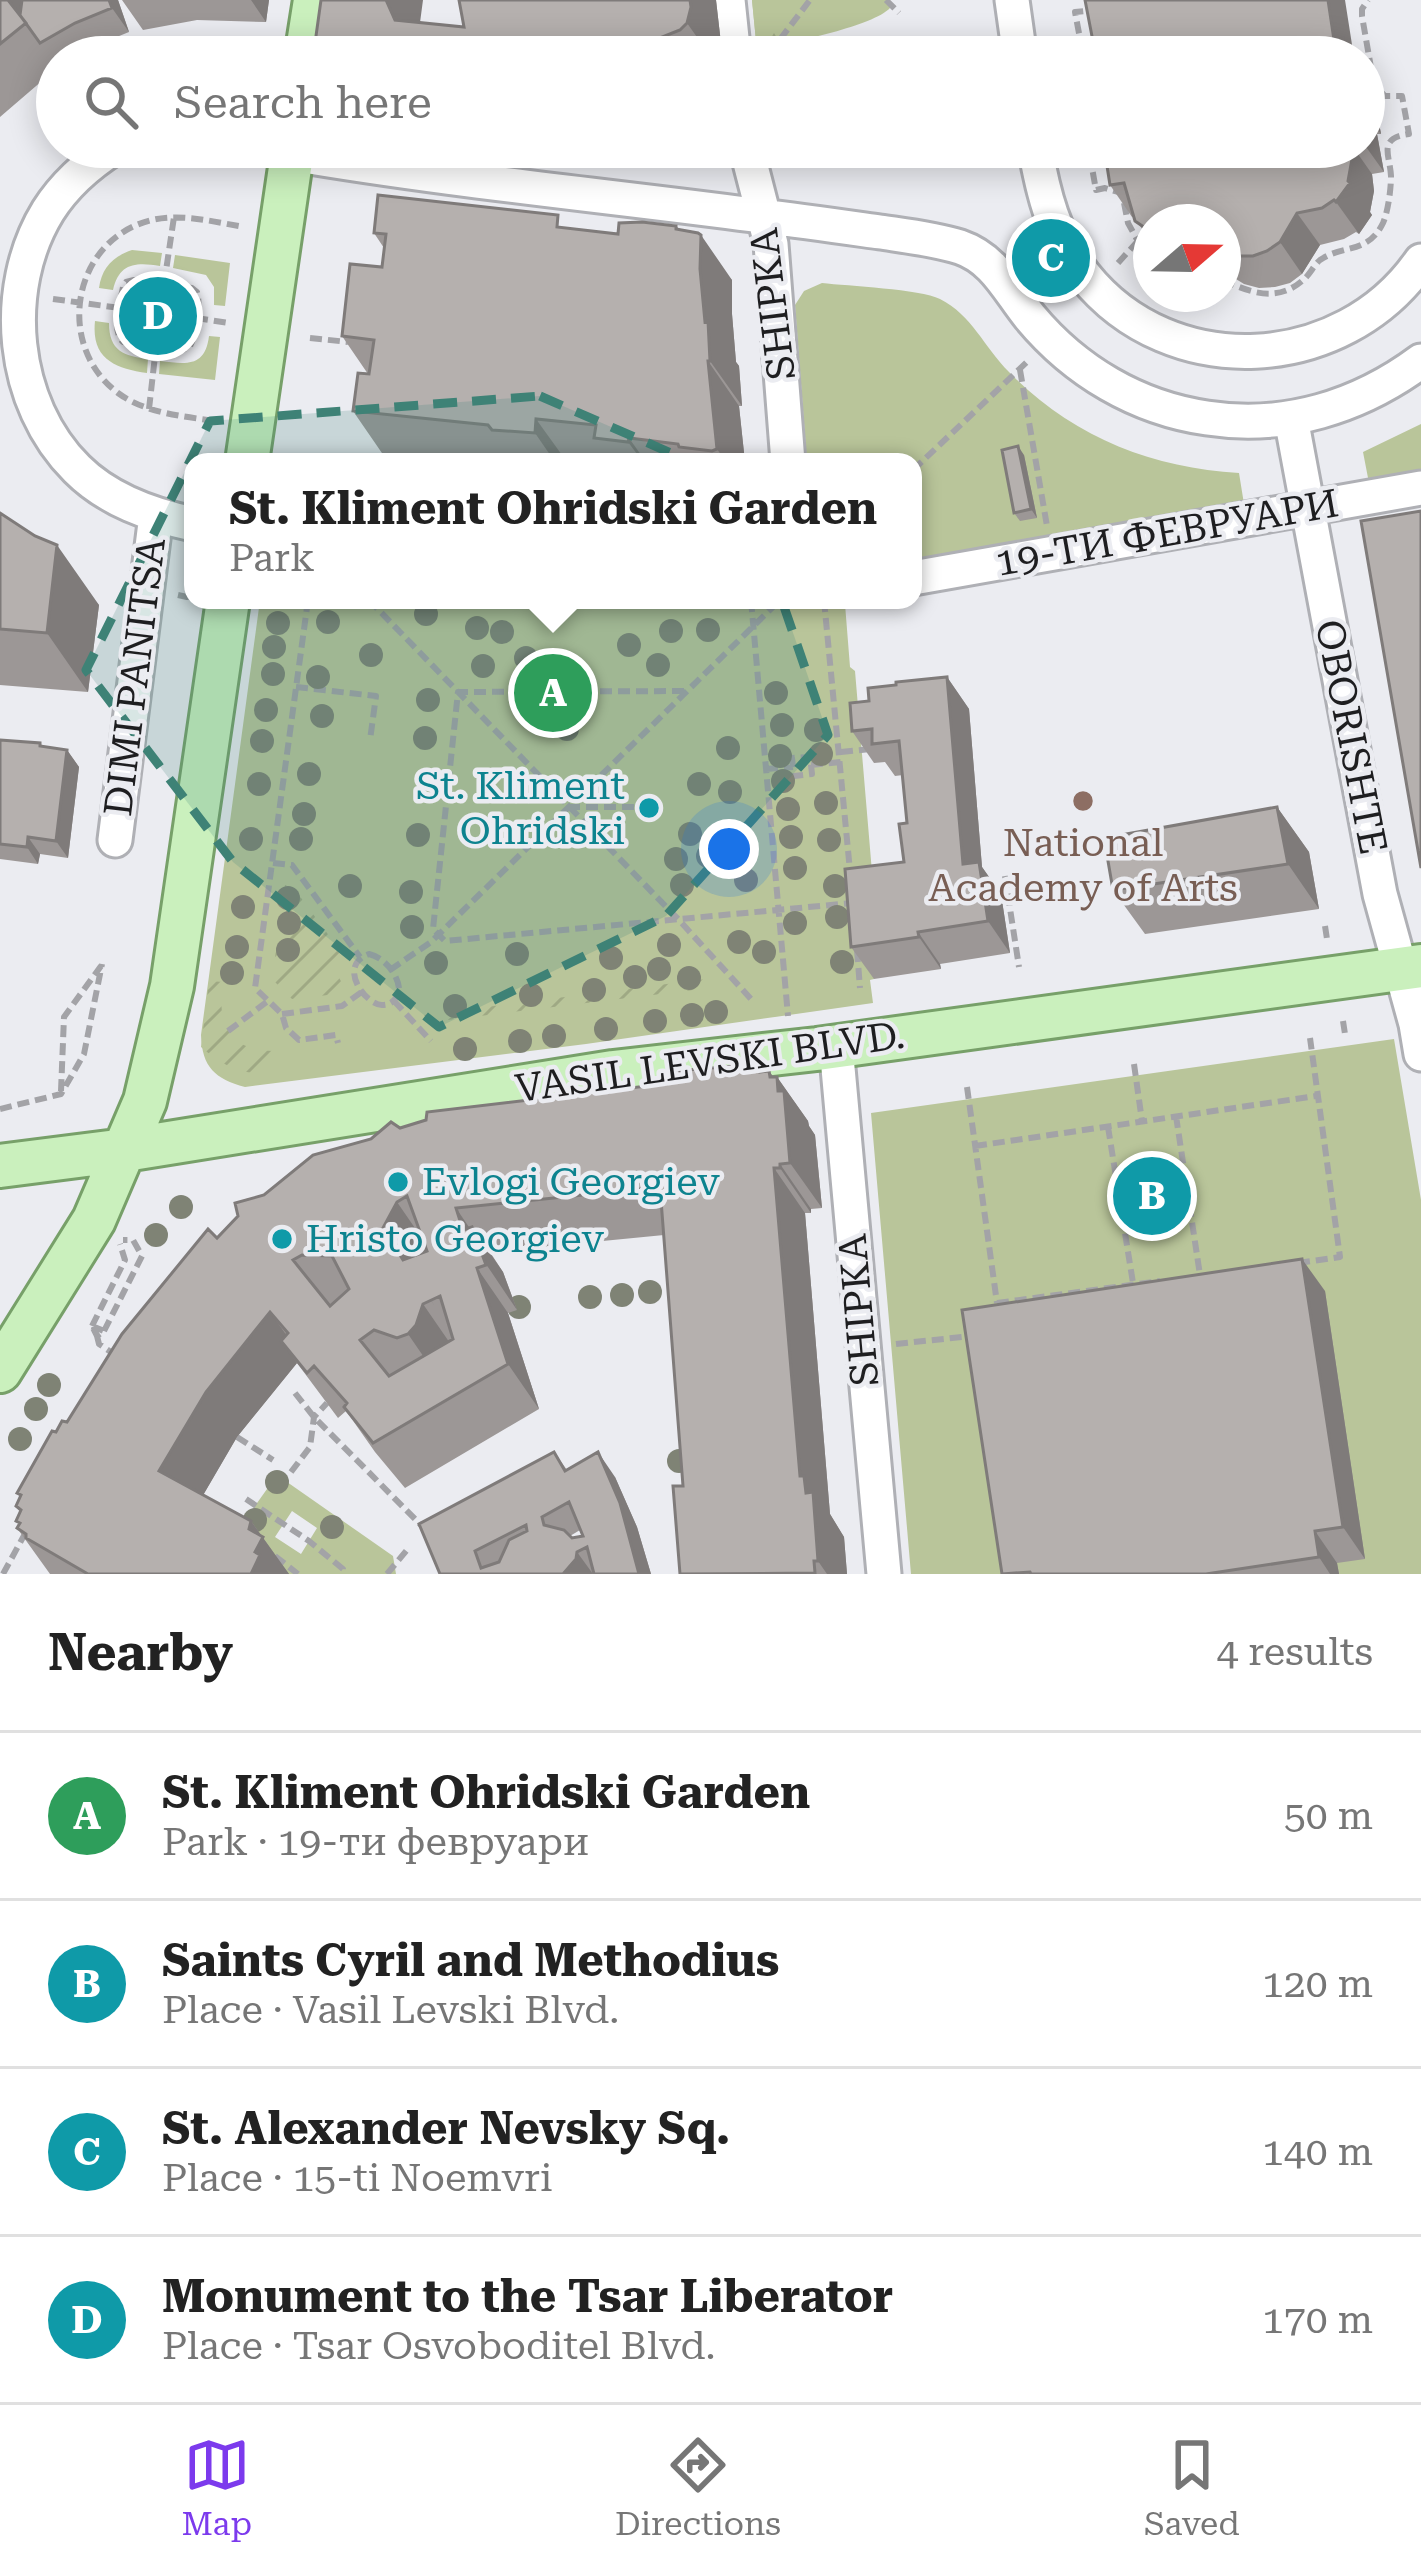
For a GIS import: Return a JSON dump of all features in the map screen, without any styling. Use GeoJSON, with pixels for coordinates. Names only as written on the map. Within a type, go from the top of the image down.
{"type":"FeatureCollection","features":[{"type":"Feature","properties":{"kind":"main road"},"geometry":{"type":"LineString","coordinates":[[309,36],[315,0]]}},
{"type":"Feature","properties":{"kind":"main road"},"geometry":{"type":"LineString","coordinates":[[248,453],[289,168]]}},
{"type":"Feature","properties":{"kind":"main road"},"geometry":{"type":"LineString","coordinates":[[0,1372],[94,1220],[149,1089],[172,986],[206,609]]}},
{"type":"Feature","properties":{"kind":"main road","name":"VASIL LEVSKI BLVD."},"geometry":{"type":"LineString","coordinates":[[0,1166],[613,1072],[1411,967]]}},
{"type":"Feature","properties":{"kind":"street"},"geometry":{"type":"LineString","coordinates":[[728,0],[732,36]]}},
{"type":"Feature","properties":{"kind":"street"},"geometry":{"type":"LineString","coordinates":[[1012,0],[1017,36]]}},
{"type":"Feature","properties":{"kind":"street"},"geometry":{"type":"LineString","coordinates":[[86,168],[14,250],[23,376],[42,424],[79,471],[128,505],[176,520]]}},
{"type":"Feature","properties":{"kind":"street"},"geometry":{"type":"LineString","coordinates":[[421,168],[931,239],[965,249],[997,272],[1050,340],[1075,362],[1132,397],[1168,410],[1233,421],[1317,413],[1369,393],[1421,361]]}},
{"type":"Feature","properties":{"kind":"street","name":"SHIPKA"},"geometry":{"type":"LineString","coordinates":[[751,168],[771,244],[787,453]]}},
{"type":"Feature","properties":{"kind":"street"},"geometry":{"type":"LineString","coordinates":[[1039,168],[1055,230],[1084,276],[1124,314],[1198,348],[1280,350],[1333,335],[1380,306],[1421,261]]}},
{"type":"Feature","properties":{"kind":"street","name":"OBORISHTE"},"geometry":{"type":"LineString","coordinates":[[1291,418],[1380,894],[1411,967],[1421,1054]]}},
{"type":"Feature","properties":{"kind":"street","name":"19-ТИ ФЕВРУАРИ"},"geometry":{"type":"LineString","coordinates":[[922,576],[1421,488]]}},
{"type":"Feature","properties":{"kind":"street","name":"DIMI PANITSA"},"geometry":{"type":"LineString","coordinates":[[115,840],[176,520]]}},
{"type":"Feature","properties":{"kind":"street","name":"SHIPKA"},"geometry":{"type":"LineString","coordinates":[[836,1046],[884,1574]]}},
{"type":"Feature","properties":{"kind":"path"},"geometry":{"type":"LineString","coordinates":[[783,36],[810,0]]}},
{"type":"Feature","properties":{"kind":"path"},"geometry":{"type":"LineString","coordinates":[[886,0],[899,13]]}},
{"type":"Feature","properties":{"kind":"path"},"geometry":{"type":"LineString","coordinates":[[1080,36],[1075,12],[1085,11],[1096,0]]}},
{"type":"Feature","properties":{"kind":"path"},"geometry":{"type":"LineString","coordinates":[[1365,36],[1362,9],[1368,0]]}},
{"type":"Feature","properties":{"kind":"path"},"geometry":{"type":"LineString","coordinates":[[1241,288],[1254,294],[1285,291],[1306,278],[1318,261],[1369,243],[1384,220],[1391,176],[1388,145],[1393,138],[1408,134],[1402,96],[1385,96]]}},
{"type":"Feature","properties":{"kind":"path"},"geometry":{"type":"LineString","coordinates":[[1092,168],[1096,190],[1113,189],[1120,194],[1133,234]]}},
{"type":"Feature","properties":{"kind":"path"},"geometry":{"type":"LineString","coordinates":[[214,421],[149,409],[123,397],[93,368],[83,348],[79,302],[89,268],[115,238],[151,220],[174,217],[244,227]]}},
{"type":"Feature","properties":{"kind":"path"},"geometry":{"type":"LineString","coordinates":[[164,284],[174,217]]}},
{"type":"Feature","properties":{"kind":"path"},"geometry":{"type":"LineString","coordinates":[[131,280],[195,290],[199,297],[194,340],[184,350],[120,340],[116,332],[120,308],[122,286],[131,280]]}},
{"type":"Feature","properties":{"kind":"path"},"geometry":{"type":"LineString","coordinates":[[20,295],[120,308]]}},
{"type":"Feature","properties":{"kind":"path"},"geometry":{"type":"LineString","coordinates":[[196,318],[229,323]]}},
{"type":"Feature","properties":{"kind":"path"},"geometry":{"type":"LineString","coordinates":[[310,338],[366,344]]}},
{"type":"Feature","properties":{"kind":"path"},"geometry":{"type":"LineString","coordinates":[[922,462],[1050,340]]}},
{"type":"Feature","properties":{"kind":"path"},"geometry":{"type":"LineString","coordinates":[[149,409],[156,346]]}},
{"type":"Feature","properties":{"kind":"path"},"geometry":{"type":"LineString","coordinates":[[1020,370],[1052,554]]}},
{"type":"Feature","properties":{"kind":"path"},"geometry":{"type":"LineString","coordinates":[[307,609],[255,988],[282,1013],[286,1028],[299,1040],[336,1035],[338,1042]]}},
{"type":"Feature","properties":{"kind":"path"},"geometry":{"type":"LineString","coordinates":[[378,609],[751,999]]}},
{"type":"Feature","properties":{"kind":"path"},"geometry":{"type":"LineString","coordinates":[[751,609],[788,1016]]}},
{"type":"Feature","properties":{"kind":"path"},"geometry":{"type":"LineString","coordinates":[[390,970],[439,934],[771,609]]}},
{"type":"Feature","properties":{"kind":"path"},"geometry":{"type":"LineString","coordinates":[[825,609],[850,880]]}},
{"type":"Feature","properties":{"kind":"path"},"geometry":{"type":"LineString","coordinates":[[296,688],[376,696],[370,740]]}},
{"type":"Feature","properties":{"kind":"path"},"geometry":{"type":"LineString","coordinates":[[458,692],[684,691]]}},
{"type":"Feature","properties":{"kind":"path"},"geometry":{"type":"LineString","coordinates":[[458,692],[433,929],[446,940],[852,903]]}},
{"type":"Feature","properties":{"kind":"path"},"geometry":{"type":"LineString","coordinates":[[840,752],[873,749]]}},
{"type":"Feature","properties":{"kind":"path"},"geometry":{"type":"LineString","coordinates":[[766,770],[793,767],[792,758],[811,757],[812,765],[841,762]]}},
{"type":"Feature","properties":{"kind":"path"},"geometry":{"type":"LineString","coordinates":[[568,807],[641,807]]}},
{"type":"Feature","properties":{"kind":"path"},"geometry":{"type":"LineString","coordinates":[[273,863],[292,865],[360,957]]}},
{"type":"Feature","properties":{"kind":"path"},"geometry":{"type":"LineString","coordinates":[[1005,875],[1018,968]]}},
{"type":"Feature","properties":{"kind":"path"},"geometry":{"type":"LineString","coordinates":[[1325,926],[1327,939]]}},
{"type":"Feature","properties":{"kind":"path"},"geometry":{"type":"LineString","coordinates":[[856,946],[860,988]]}},
{"type":"Feature","properties":{"kind":"path"},"geometry":{"type":"LineString","coordinates":[[375,955],[390,970],[400,983],[399,994],[382,1005],[376,1004],[353,974],[360,957],[375,955]]}},
{"type":"Feature","properties":{"kind":"path"},"geometry":{"type":"LineString","coordinates":[[0,1109],[61,1094],[84,1054],[102,964],[64,1017],[61,1094]]}},
{"type":"Feature","properties":{"kind":"path"},"geometry":{"type":"LineString","coordinates":[[282,1013],[342,1006],[364,990]]}},
{"type":"Feature","properties":{"kind":"path"},"geometry":{"type":"LineString","coordinates":[[228,1031],[268,1000]]}},
{"type":"Feature","properties":{"kind":"path"},"geometry":{"type":"LineString","coordinates":[[394,1001],[431,1041]]}},
{"type":"Feature","properties":{"kind":"path"},"geometry":{"type":"LineString","coordinates":[[1343,1021],[1346,1034]]}},
{"type":"Feature","properties":{"kind":"path"},"geometry":{"type":"LineString","coordinates":[[1293,1263],[1340,1257],[1310,1038]]}},
{"type":"Feature","properties":{"kind":"path"},"geometry":{"type":"LineString","coordinates":[[1134,1064],[1142,1121]]}},
{"type":"Feature","properties":{"kind":"path"},"geometry":{"type":"LineString","coordinates":[[967,1087],[997,1303],[1165,1280],[1168,1297]]}},
{"type":"Feature","properties":{"kind":"path"},"geometry":{"type":"LineString","coordinates":[[975,1146],[1317,1096]]}},
{"type":"Feature","properties":{"kind":"path"},"geometry":{"type":"LineString","coordinates":[[1176,1117],[1200,1276],[1183,1278]]}},
{"type":"Feature","properties":{"kind":"path"},"geometry":{"type":"LineString","coordinates":[[1108,1127],[1133,1284]]}},
{"type":"Feature","properties":{"kind":"path"},"geometry":{"type":"LineString","coordinates":[[119,1240],[133,1240],[142,1256],[99,1344],[122,1359]]}},
{"type":"Feature","properties":{"kind":"path"},"geometry":{"type":"LineString","coordinates":[[100,1334],[92,1327],[125,1260]]}},
{"type":"Feature","properties":{"kind":"path"},"geometry":{"type":"LineString","coordinates":[[862,1347],[971,1336],[974,1353]]}},
{"type":"Feature","properties":{"kind":"path"},"geometry":{"type":"LineString","coordinates":[[295,1393],[424,1528]]}},
{"type":"Feature","properties":{"kind":"path"},"geometry":{"type":"LineString","coordinates":[[291,1472],[310,1447],[314,1417],[327,1403]]}},
{"type":"Feature","properties":{"kind":"path"},"geometry":{"type":"LineString","coordinates":[[237,1437],[273,1460]]}},
{"type":"Feature","properties":{"kind":"path"},"geometry":{"type":"LineString","coordinates":[[246,1499],[309,1541],[346,1573]]}},
{"type":"Feature","properties":{"kind":"path"},"geometry":{"type":"LineString","coordinates":[[2,1574],[35,1515]]}},
{"type":"Feature","properties":{"kind":"path"},"geometry":{"type":"LineString","coordinates":[[387,1574],[407,1550]]}},
{"type":"Feature","properties":{"kind":"path"},"geometry":{"type":"LineString","coordinates":[[266,1551],[298,1574]]}},
{"type":"Feature","properties":{"kind":"highlighted area"},"geometry":{"type":"Polygon","coordinates":[[[540,396],[742,484],[828,735],[666,916],[439,1027],[233,862],[86,670],[210,421],[540,396]]]}},
{"type":"Feature","properties":{"kind":"green space"},"geometry":{"type":"Polygon","coordinates":[[[752,0],[890,0],[890,8],[880,15],[848,28],[816,36],[756,36],[752,0]]]}},
{"type":"Feature","properties":{"kind":"green space"},"geometry":{"type":"Polygon","coordinates":[[[752,0],[806,0],[778,36],[756,36],[752,0]]]}},
{"type":"Feature","properties":{"kind":"green space"},"geometry":{"type":"Polygon","coordinates":[[[132,250],[162,253],[160,266],[130,266],[119,274],[113,290],[99,288],[109,264],[132,250]]]}},
{"type":"Feature","properties":{"kind":"green space"},"geometry":{"type":"Polygon","coordinates":[[[175,255],[230,263],[225,306],[214,305],[214,287],[206,275],[173,268],[175,255]]]}},
{"type":"Feature","properties":{"kind":"green space"},"geometry":{"type":"Polygon","coordinates":[[[822,283],[901,290],[940,299],[961,314],[1033,395],[1086,431],[1144,456],[1239,473],[1249,535],[922,590],[922,453],[806,453],[795,305],[804,291],[822,283]]]}},
{"type":"Feature","properties":{"kind":"green space"},"geometry":{"type":"Polygon","coordinates":[[[95,321],[109,323],[112,340],[120,350],[148,359],[147,373],[125,368],[101,353],[95,321]]]}},
{"type":"Feature","properties":{"kind":"green space"},"geometry":{"type":"Polygon","coordinates":[[[209,336],[220,337],[215,380],[159,374],[160,361],[199,359],[209,336]]]}},
{"type":"Feature","properties":{"kind":"green space"},"geometry":{"type":"Polygon","coordinates":[[[1421,424],[1421,474],[1369,483],[1363,452],[1421,424]]]}},
{"type":"Feature","properties":{"kind":"green space"},"geometry":{"type":"Polygon","coordinates":[[[259,609],[845,609],[873,884],[873,1003],[245,1087],[218,1075],[207,1063],[201,1035],[259,609]]]}},
{"type":"Feature","properties":{"kind":"green space"},"geometry":{"type":"Polygon","coordinates":[[[285,885],[293,887],[344,956],[338,972],[346,988],[337,994],[292,999],[272,979],[285,885]]]}},
{"type":"Feature","properties":{"kind":"green space"},"geometry":{"type":"Polygon","coordinates":[[[714,978],[710,988],[431,1022],[424,1015],[714,978]]]}},
{"type":"Feature","properties":{"kind":"green space"},"geometry":{"type":"Polygon","coordinates":[[[209,981],[223,982],[222,1011],[230,1033],[247,1047],[276,1051],[275,1071],[235,1069],[201,1047],[209,981]]]}},
{"type":"Feature","properties":{"kind":"green space"},"geometry":{"type":"Polygon","coordinates":[[[1394,1039],[1421,1200],[1421,1574],[911,1574],[871,1113],[1394,1039]]]}},
{"type":"Feature","properties":{"kind":"green space"},"geometry":{"type":"Polygon","coordinates":[[[277,1475],[393,1556],[396,1574],[281,1574],[232,1538],[277,1475]],[[292,1511],[275,1537],[301,1554],[317,1528],[292,1511]]]}},
{"type":"Feature","properties":{"kind":"building"},"geometry":{"type":"Polygon","coordinates":[[[0,0],[8,0],[26,23],[0,44],[0,0]]]}},
{"type":"Feature","properties":{"kind":"building"},"geometry":{"type":"Polygon","coordinates":[[[22,0],[109,0],[112,8],[52,36],[36,37],[20,15],[22,0]]]}},
{"type":"Feature","properties":{"kind":"building"},"geometry":{"type":"Polygon","coordinates":[[[321,0],[386,0],[395,20],[464,27],[459,0],[690,0],[691,7],[687,23],[665,36],[316,36],[321,0]]]}},
{"type":"Feature","properties":{"kind":"building"},"geometry":{"type":"Polygon","coordinates":[[[1085,0],[1328,0],[1333,36],[1092,36],[1085,0]]]}},
{"type":"Feature","properties":{"kind":"building"},"geometry":{"type":"Polygon","coordinates":[[[1107,168],[1350,168],[1350,183],[1336,202],[1297,213],[1280,242],[1253,256],[1241,256],[1241,204],[1133,204],[1133,214],[1124,183],[1110,185],[1107,168]]]}},
{"type":"Feature","properties":{"kind":"building"},"geometry":{"type":"Polygon","coordinates":[[[378,195],[558,215],[557,227],[618,234],[619,223],[642,222],[701,235],[717,449],[594,438],[596,425],[536,419],[535,433],[353,411],[358,373],[369,374],[374,340],[342,336],[350,264],[382,267],[386,234],[374,233],[378,195]]]}},
{"type":"Feature","properties":{"kind":"building"},"geometry":{"type":"Polygon","coordinates":[[[1018,446],[1031,509],[1014,513],[1002,450],[1018,446]]]}},
{"type":"Feature","properties":{"kind":"building"},"geometry":{"type":"Polygon","coordinates":[[[1421,511],[1421,868],[1361,521],[1421,511]]]}},
{"type":"Feature","properties":{"kind":"building"},"geometry":{"type":"Polygon","coordinates":[[[0,513],[57,545],[47,633],[0,629],[0,513]]]}},
{"type":"Feature","properties":{"kind":"building"},"geometry":{"type":"Polygon","coordinates":[[[947,677],[963,864],[979,862],[988,921],[851,947],[845,869],[904,862],[899,824],[907,823],[899,741],[872,744],[872,729],[852,731],[850,703],[869,701],[868,688],[947,677]]]}},
{"type":"Feature","properties":{"kind":"building"},"geometry":{"type":"Polygon","coordinates":[[[0,740],[67,750],[56,841],[28,837],[27,847],[0,844],[0,740]]]}},
{"type":"Feature","properties":{"kind":"building"},"geometry":{"type":"Polygon","coordinates":[[[1277,807],[1288,864],[1113,890],[1104,838],[1277,807]]]}},
{"type":"Feature","properties":{"kind":"building"},"geometry":{"type":"Polygon","coordinates":[[[760,1066],[760,1072],[777,1077],[778,1091],[784,1091],[790,1163],[774,1168],[800,1476],[804,1476],[806,1493],[813,1492],[815,1573],[680,1574],[673,1486],[683,1486],[660,1187],[456,1208],[463,1230],[472,1227],[486,1265],[477,1268],[508,1364],[373,1443],[344,1407],[347,1403],[314,1366],[307,1373],[281,1341],[288,1333],[270,1312],[206,1392],[159,1471],[251,1521],[249,1529],[263,1537],[251,1574],[88,1574],[17,1528],[21,1510],[16,1506],[21,1495],[17,1493],[52,1431],[67,1422],[122,1334],[208,1229],[217,1238],[238,1216],[235,1203],[264,1195],[313,1155],[371,1139],[391,1122],[400,1128],[426,1120],[427,1112],[664,1084],[663,1076],[675,1075],[674,1071],[760,1066]],[[407,1196],[397,1202],[383,1228],[403,1260],[427,1251],[407,1196]],[[302,1255],[293,1260],[330,1306],[349,1289],[332,1256],[302,1255]],[[440,1296],[423,1304],[408,1334],[397,1338],[374,1330],[360,1340],[389,1376],[453,1339],[440,1296]]]}},
{"type":"Feature","properties":{"kind":"building"},"geometry":{"type":"Polygon","coordinates":[[[1302,1259],[1343,1527],[1315,1531],[1319,1557],[1206,1574],[1002,1574],[962,1310],[1302,1259]]]}},
{"type":"Feature","properties":{"kind":"building"},"geometry":{"type":"Polygon","coordinates":[[[554,1452],[565,1471],[598,1452],[620,1503],[639,1574],[594,1574],[587,1547],[577,1552],[563,1574],[440,1574],[419,1524],[554,1452]],[[569,1502],[542,1517],[544,1525],[564,1530],[572,1538],[583,1536],[569,1502]],[[526,1525],[475,1551],[481,1568],[499,1562],[509,1540],[527,1531],[526,1525]]]}},
{"type":"Feature","properties":{"kind":"place","name":"St. Alexander Nevsky Sq."},"geometry":{"type":"Point","coordinates":[1051,258]}},
{"type":"Feature","properties":{"kind":"place","name":"Monument to the Tsar Liberator"},"geometry":{"type":"Point","coordinates":[158,316]}},
{"type":"Feature","properties":{"kind":"place","name":"St. Kliment Ohridski Garden"},"geometry":{"type":"Point","coordinates":[553,693]}},
{"type":"Feature","properties":{"kind":"place","name":"National Academy of Arts"},"geometry":{"type":"Point","coordinates":[1083,801]}},
{"type":"Feature","properties":{"kind":"place","name":"St. Kliment Ohridski"},"geometry":{"type":"Point","coordinates":[649,808]}},
{"type":"Feature","properties":{"kind":"place","name":"Evlogi Georgiev"},"geometry":{"type":"Point","coordinates":[398,1182]}},
{"type":"Feature","properties":{"kind":"place","name":"Saints Cyril and Methodius"},"geometry":{"type":"Point","coordinates":[1152,1196]}},
{"type":"Feature","properties":{"kind":"place","name":"Hristo Georgiev"},"geometry":{"type":"Point","coordinates":[282,1239]}}]}
